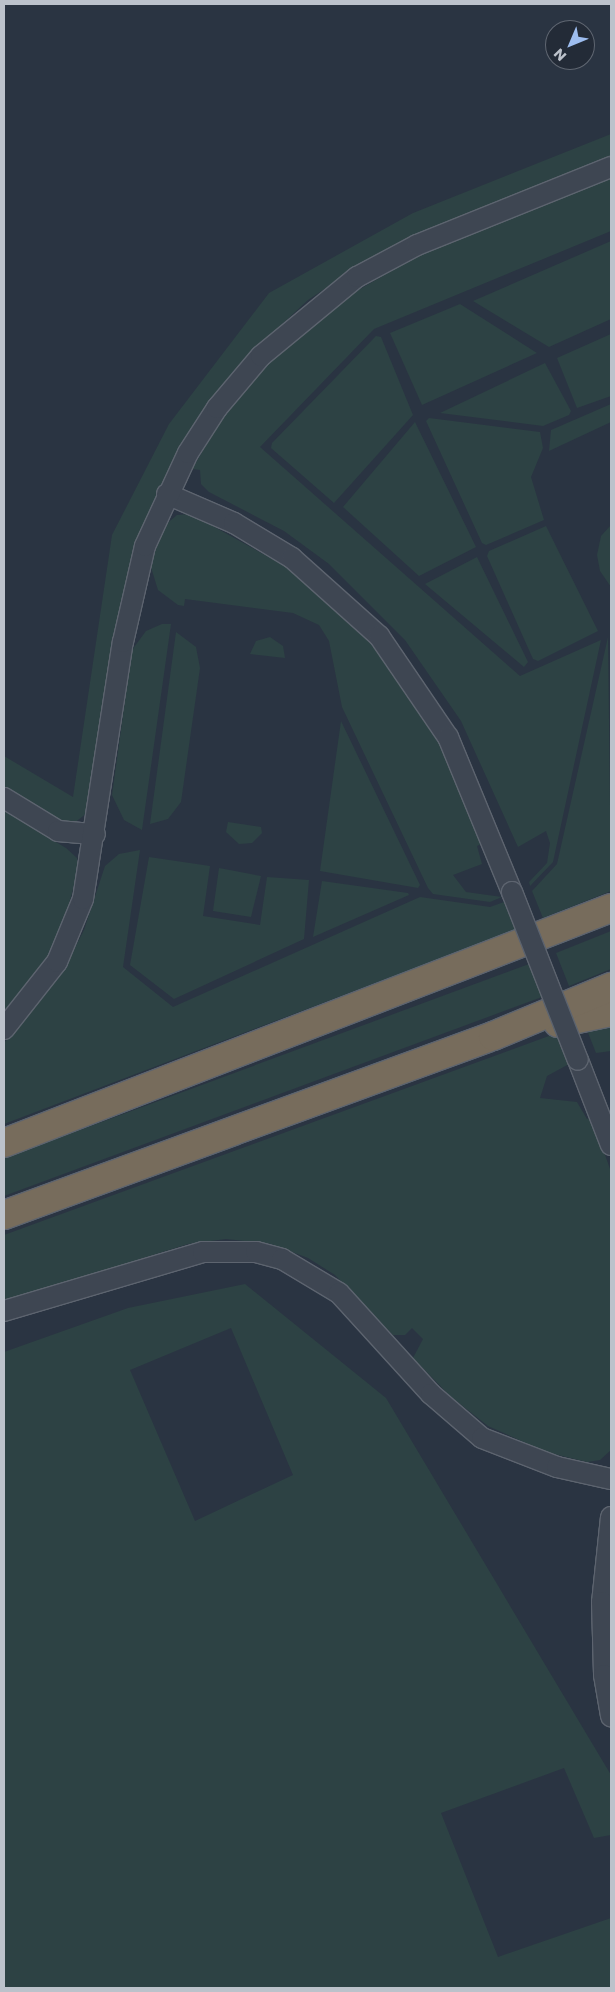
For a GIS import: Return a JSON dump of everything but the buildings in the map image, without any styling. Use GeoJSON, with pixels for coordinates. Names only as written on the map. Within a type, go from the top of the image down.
{"type":"FeatureCollection","features":[{"type":"Feature","properties":{"kind":"highway"},"geometry":{"type":"LineString","coordinates":[[4,1144],[611,908]]}},
{"type":"Feature","properties":{"kind":"highway"},"geometry":{"type":"LineString","coordinates":[[4,1215],[493,1036],[611,987]]}},
{"type":"Feature","properties":{"kind":"highway"},"geometry":{"type":"LineString","coordinates":[[493,1036],[611,1012]]}},
{"type":"Feature","properties":{"kind":"street"},"geometry":{"type":"LineString","coordinates":[[4,1029],[57,962],[83,899],[96,834],[130,606],[145,546],[167,494],[217,408],[261,356],[357,277],[417,245],[611,167]]}},
{"type":"Feature","properties":{"kind":"street"},"geometry":{"type":"LineString","coordinates":[[167,494],[234,523],[292,558],[380,636],[448,737],[512,892],[611,1145]]}},
{"type":"Feature","properties":{"kind":"street"},"geometry":{"type":"LineString","coordinates":[[4,798],[58,831],[96,834]]}},
{"type":"Feature","properties":{"kind":"street"},"geometry":{"type":"LineString","coordinates":[[4,1311],[203,1252],[256,1252],[282,1259],[339,1293],[431,1394],[482,1438],[556,1467],[611,1479]]}},
{"type":"Feature","properties":{"kind":"street"},"geometry":{"type":"LineString","coordinates":[[611,1517],[602,1602],[604,1675],[611,1716]]}},
{"type":"Feature","properties":{"kind":"green space"},"geometry":{"type":"Polygon","coordinates":[[[611,134],[611,157],[377,254],[308,300],[251,353],[178,452],[139,534],[114,634],[87,813],[73,824],[61,822],[4,787],[4,756],[73,797],[112,535],[169,424],[269,293],[413,213],[611,134]]]}},
{"type":"Feature","properties":{"kind":"green space"},"geometry":{"type":"Polygon","coordinates":[[[611,178],[611,231],[374,329],[260,447],[520,676],[601,640],[553,862],[530,886],[529,882],[547,863],[550,843],[546,831],[518,847],[461,721],[405,640],[329,564],[284,531],[209,492],[201,484],[200,470],[192,469],[223,417],[265,367],[346,297],[425,252],[611,178]]]}},
{"type":"Feature","properties":{"kind":"green space"},"geometry":{"type":"Polygon","coordinates":[[[611,241],[611,319],[549,347],[473,301],[611,241]]]}},
{"type":"Feature","properties":{"kind":"green space"},"geometry":{"type":"Polygon","coordinates":[[[460,304],[537,353],[422,405],[390,333],[460,304]]]}},
{"type":"Feature","properties":{"kind":"green space"},"geometry":{"type":"Polygon","coordinates":[[[611,334],[611,396],[577,408],[557,358],[611,334]]]}},
{"type":"Feature","properties":{"kind":"green space"},"geometry":{"type":"Polygon","coordinates":[[[376,336],[381,337],[413,415],[334,503],[271,448],[272,443],[376,336]]]}},
{"type":"Feature","properties":{"kind":"green space"},"geometry":{"type":"Polygon","coordinates":[[[545,363],[571,411],[569,415],[543,426],[440,413],[545,363]]]}},
{"type":"Feature","properties":{"kind":"green space"},"geometry":{"type":"Polygon","coordinates":[[[611,404],[611,422],[549,451],[551,430],[611,404]]]}},
{"type":"Feature","properties":{"kind":"green space"},"geometry":{"type":"Polygon","coordinates":[[[429,418],[540,432],[543,448],[531,477],[544,520],[486,545],[482,543],[426,421],[429,418]]]}},
{"type":"Feature","properties":{"kind":"green space"},"geometry":{"type":"Polygon","coordinates":[[[415,422],[476,547],[419,576],[343,507],[415,422]]]}},
{"type":"Feature","properties":{"kind":"green space"},"geometry":{"type":"Polygon","coordinates":[[[191,514],[290,569],[328,598],[376,648],[435,731],[483,843],[477,846],[482,864],[453,875],[466,892],[502,897],[490,902],[433,894],[428,888],[342,707],[329,641],[319,625],[293,613],[185,599],[184,606],[178,605],[158,590],[150,564],[164,526],[177,515],[191,514]]]}},
{"type":"Feature","properties":{"kind":"green space"},"geometry":{"type":"Polygon","coordinates":[[[611,525],[611,587],[600,571],[597,555],[601,536],[611,525]]]}},
{"type":"Feature","properties":{"kind":"green space"},"geometry":{"type":"Polygon","coordinates":[[[546,526],[598,631],[538,661],[533,659],[487,556],[489,551],[546,526]]]}},
{"type":"Feature","properties":{"kind":"green space"},"geometry":{"type":"Polygon","coordinates":[[[477,557],[528,662],[524,667],[425,584],[477,557]]]}},
{"type":"Feature","properties":{"kind":"green space"},"geometry":{"type":"Polygon","coordinates":[[[162,624],[171,624],[142,830],[124,820],[112,795],[132,650],[146,631],[162,624]]]}},
{"type":"Feature","properties":{"kind":"green space"},"geometry":{"type":"Polygon","coordinates":[[[176,632],[196,647],[200,668],[181,802],[168,819],[150,824],[176,632]]]}},
{"type":"Feature","properties":{"kind":"green space"},"geometry":{"type":"Polygon","coordinates":[[[270,637],[283,646],[285,658],[250,654],[256,641],[270,637]]]}},
{"type":"Feature","properties":{"kind":"green space"},"geometry":{"type":"Polygon","coordinates":[[[608,637],[611,891],[543,918],[532,891],[557,864],[608,637]]]}},
{"type":"Feature","properties":{"kind":"green space"},"geometry":{"type":"Polygon","coordinates":[[[341,721],[420,885],[418,888],[320,871],[341,721]]]}},
{"type":"Feature","properties":{"kind":"green space"},"geometry":{"type":"Polygon","coordinates":[[[4,811],[66,848],[77,858],[79,868],[65,918],[47,957],[4,1013],[4,811]]]}},
{"type":"Feature","properties":{"kind":"green space"},"geometry":{"type":"Polygon","coordinates":[[[228,822],[261,827],[262,833],[252,843],[239,844],[226,832],[228,822]]]}},
{"type":"Feature","properties":{"kind":"green space"},"geometry":{"type":"Polygon","coordinates":[[[140,850],[123,967],[173,1007],[420,897],[490,907],[504,902],[515,930],[4,1124],[4,1043],[61,975],[84,930],[105,866],[119,854],[140,850]]]}},
{"type":"Feature","properties":{"kind":"green space"},"geometry":{"type":"Polygon","coordinates":[[[149,857],[210,866],[203,916],[260,925],[267,877],[309,880],[304,939],[174,999],[130,965],[149,857]]]}},
{"type":"Feature","properties":{"kind":"green space"},"geometry":{"type":"Polygon","coordinates":[[[219,868],[261,876],[251,917],[213,911],[219,868]]]}},
{"type":"Feature","properties":{"kind":"green space"},"geometry":{"type":"Polygon","coordinates":[[[322,881],[408,893],[409,895],[313,937],[322,881]]]}},
{"type":"Feature","properties":{"kind":"green space"},"geometry":{"type":"Polygon","coordinates":[[[611,931],[611,969],[569,986],[556,953],[611,931]]]}},
{"type":"Feature","properties":{"kind":"green space"},"geometry":{"type":"Polygon","coordinates":[[[529,964],[542,997],[4,1196],[4,1158],[529,964]]]}},
{"type":"Feature","properties":{"kind":"green space"},"geometry":{"type":"Polygon","coordinates":[[[611,1021],[611,1051],[596,1053],[585,1025],[611,1021]]]}},
{"type":"Feature","properties":{"kind":"green space"},"geometry":{"type":"Polygon","coordinates":[[[557,1033],[569,1064],[547,1076],[540,1098],[577,1102],[587,1119],[592,1117],[611,1172],[611,1450],[600,1460],[587,1462],[546,1452],[488,1426],[450,1396],[413,1358],[423,1339],[412,1328],[405,1335],[393,1335],[335,1275],[308,1258],[271,1244],[226,1239],[188,1244],[4,1302],[4,1235],[557,1033]]]}},
{"type":"Feature","properties":{"kind":"green space"},"geometry":{"type":"Polygon","coordinates":[[[245,1284],[386,1398],[611,1775],[611,1835],[594,1838],[564,1768],[441,1813],[498,1957],[611,1918],[611,1988],[4,1988],[4,1352],[128,1308],[245,1284]],[[231,1328],[130,1370],[195,1521],[293,1475],[231,1328]]]}}]}
